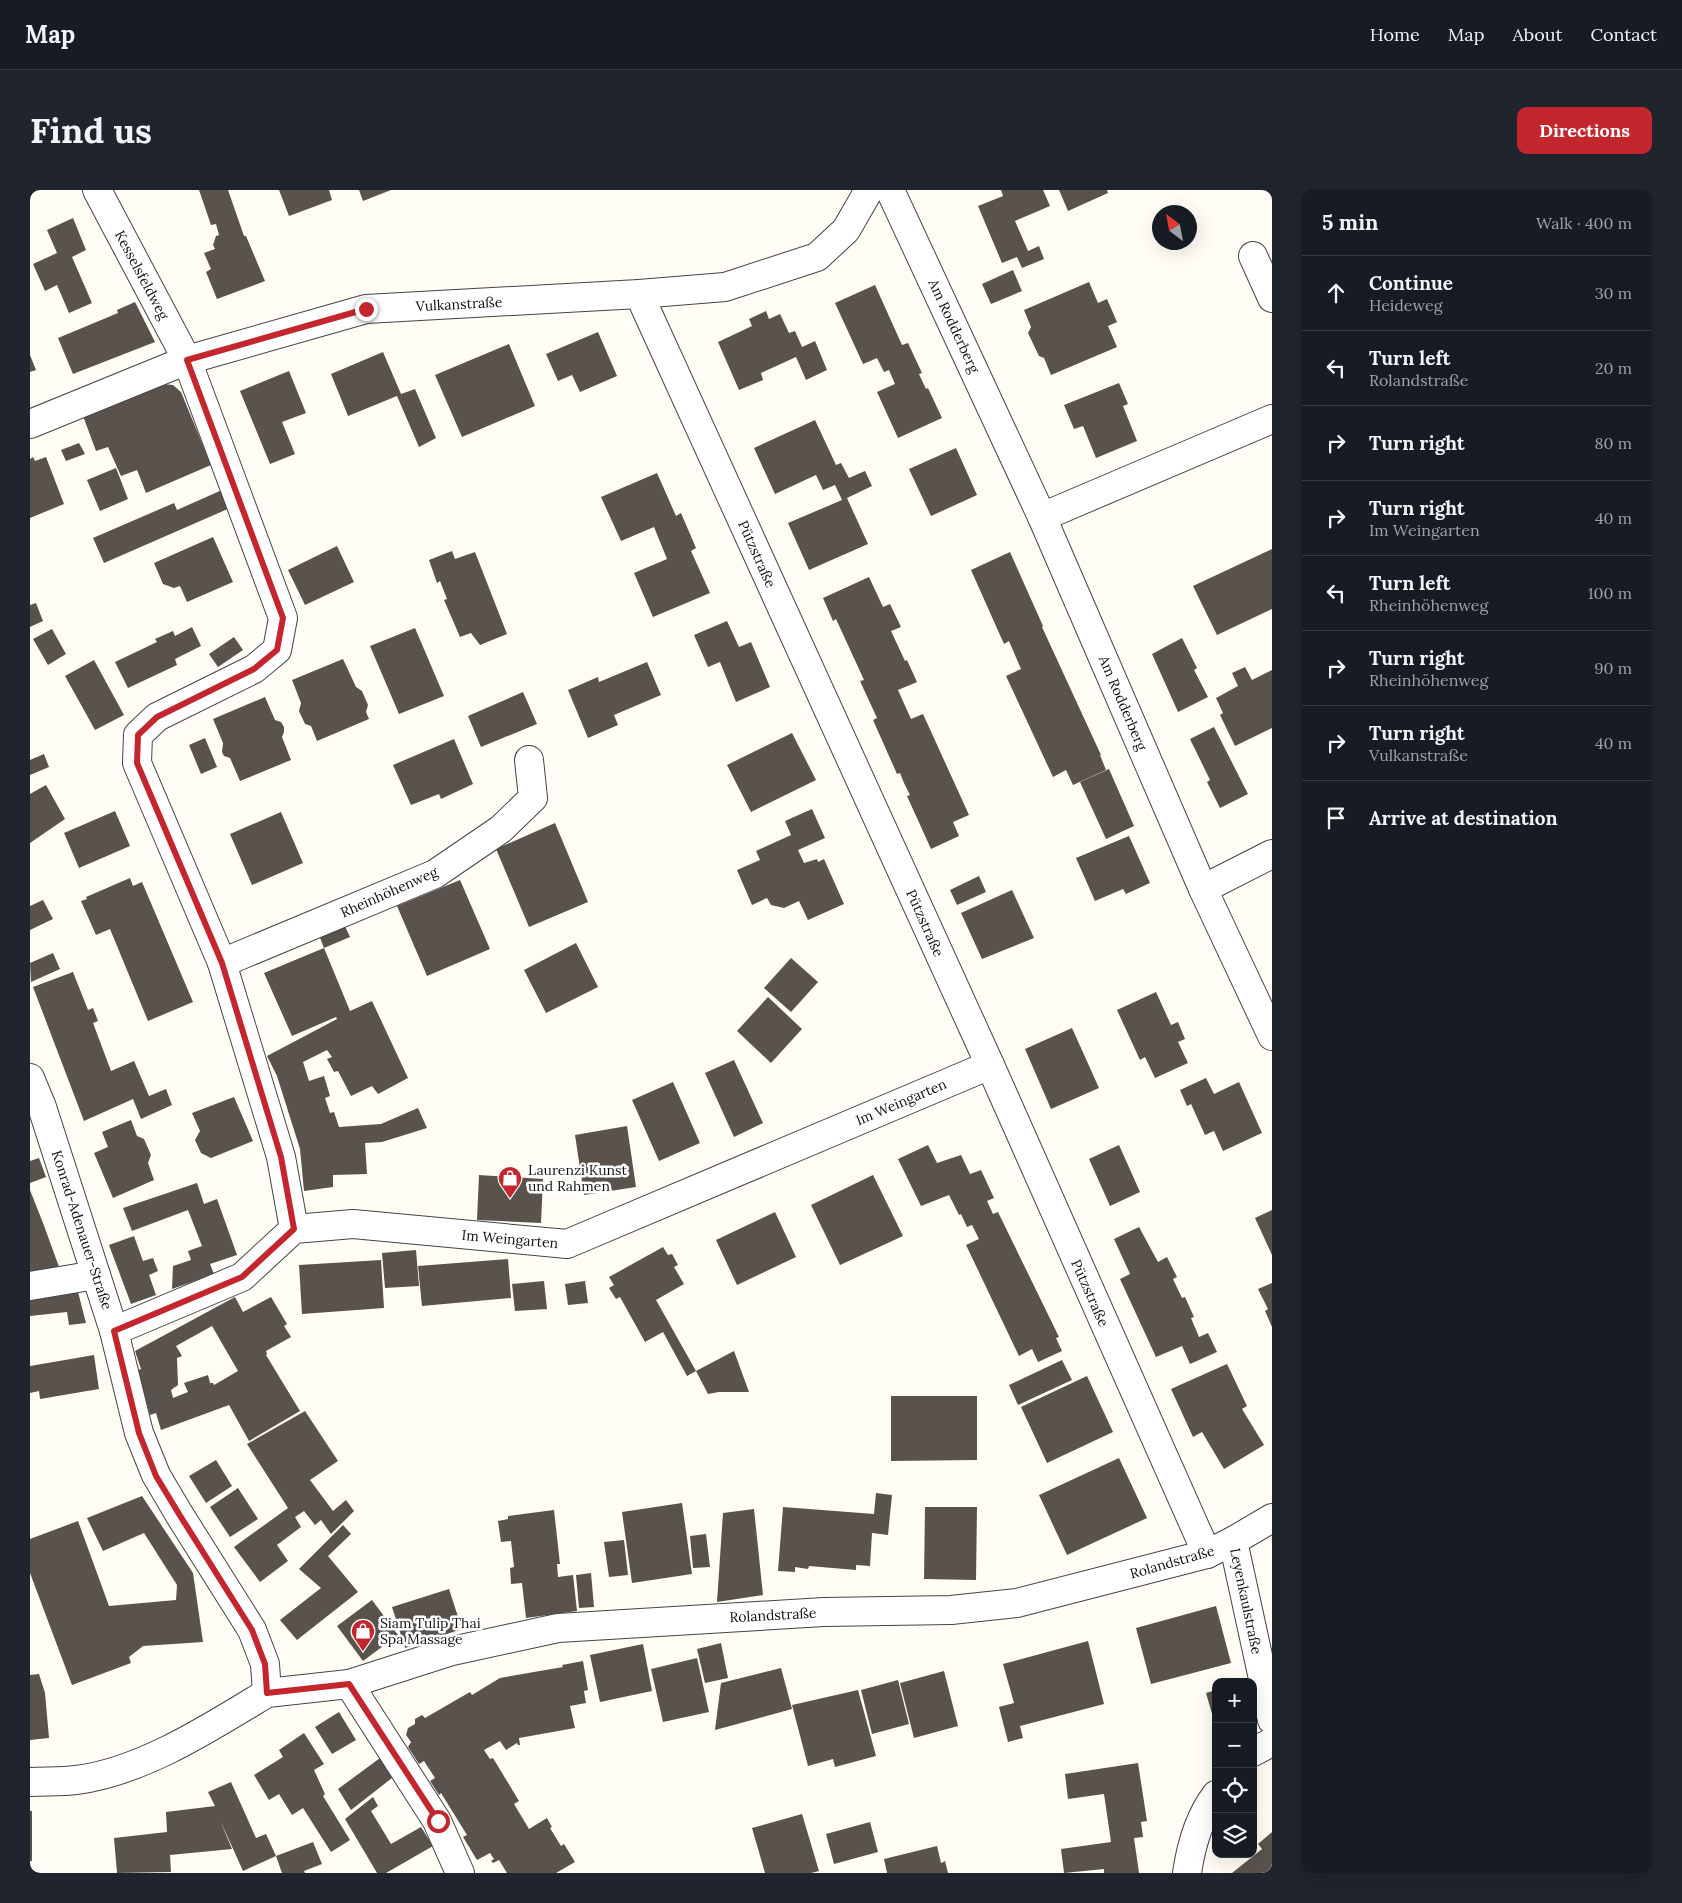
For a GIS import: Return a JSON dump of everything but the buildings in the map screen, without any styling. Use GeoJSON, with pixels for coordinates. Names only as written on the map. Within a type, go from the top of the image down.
{"type":"FeatureCollection","features":[{"type":"Feature","properties":{"kind":"street","name":"Kesselsfeldweg"},"geometry":{"type":"LineString","coordinates":[[97,190],[187,360]]}},
{"type":"Feature","properties":{"kind":"street","name":"Vulkanstraße"},"geometry":{"type":"LineString","coordinates":[[30,424],[187,360],[366,309],[639,294],[725,287],[817,257],[846,230],[869,190]]}},
{"type":"Feature","properties":{"kind":"street","name":"Am Rodderberg"},"geometry":{"type":"LineString","coordinates":[[890,190],[1042,517],[1203,889],[1266,1007],[1272,1036]]}},
{"type":"Feature","properties":{"kind":"street"},"geometry":{"type":"LineString","coordinates":[[1253,256],[1272,298]]}},
{"type":"Feature","properties":{"kind":"street","name":"Pützstraße"},"geometry":{"type":"LineString","coordinates":[[639,294],[990,1065],[1207,1554]]}},
{"type":"Feature","properties":{"kind":"street"},"geometry":{"type":"LineString","coordinates":[[114,1331],[242,1277],[294,1229],[281,1157],[222,963],[137,763],[138,735],[157,717],[254,669],[277,650],[283,618],[187,360]]}},
{"type":"Feature","properties":{"kind":"street"},"geometry":{"type":"LineString","coordinates":[[1042,517],[1272,419]]}},
{"type":"Feature","properties":{"kind":"street","name":"Rheinhöhenweg"},"geometry":{"type":"LineString","coordinates":[[222,963],[436,874],[501,830],[533,798],[529,760]]}},
{"type":"Feature","properties":{"kind":"street"},"geometry":{"type":"LineString","coordinates":[[1203,889],[1272,854]]}},
{"type":"Feature","properties":{"kind":"street","name":"Im Weingarten"},"geometry":{"type":"LineString","coordinates":[[294,1229],[353,1224],[567,1244],[990,1065]]}},
{"type":"Feature","properties":{"kind":"street","name":"Konrad-Adenauer-Straße"},"geometry":{"type":"LineString","coordinates":[[30,1078],[42,1107],[114,1331],[139,1433],[156,1476],[252,1630],[265,1664],[267,1693]]}},
{"type":"Feature","properties":{"kind":"street"},"geometry":{"type":"LineString","coordinates":[[30,1286],[96,1275]]}},
{"type":"Feature","properties":{"kind":"street","name":"Rolandstraße"},"geometry":{"type":"LineString","coordinates":[[267,1693],[349,1684],[452,1651],[558,1628],[824,1612],[952,1610],[1017,1603],[1207,1554],[1272,1518]]}},
{"type":"Feature","properties":{"kind":"street","name":"Leyenkaulstraße"},"geometry":{"type":"LineString","coordinates":[[1233,1541],[1272,1720]]}},
{"type":"Feature","properties":{"kind":"street"},"geometry":{"type":"LineString","coordinates":[[349,1684],[438,1821],[460,1873]]}},
{"type":"Feature","properties":{"kind":"street"},"geometry":{"type":"LineString","coordinates":[[30,1782],[76,1780],[140,1762],[206,1730],[267,1693]]}},
{"type":"Feature","properties":{"kind":"street"},"geometry":{"type":"LineString","coordinates":[[1257,1750],[1272,1742]]}},
{"type":"Feature","properties":{"kind":"street"},"geometry":{"type":"LineString","coordinates":[[1187,1873],[1191,1849],[1212,1800]]}},
{"type":"Feature","properties":{"kind":"place","name":"Laurenzi Kunst und Rahmen"},"geometry":{"type":"Point","coordinates":[510,1199]}},
{"type":"Feature","properties":{"kind":"place","name":"Siam Tulip Thai Spa Massage"},"geometry":{"type":"Point","coordinates":[363,1652]}},
{"type":"Feature","properties":{"kind":"route"},"geometry":{"type":"LineString","coordinates":[[366,309],[187,360],[283,618],[277,650],[254,669],[157,717],[138,735],[137,763],[222,963],[281,1157],[294,1229],[242,1277],[114,1331],[139,1433],[156,1476],[252,1630],[265,1664],[267,1693],[349,1684],[438,1821]]}}]}
